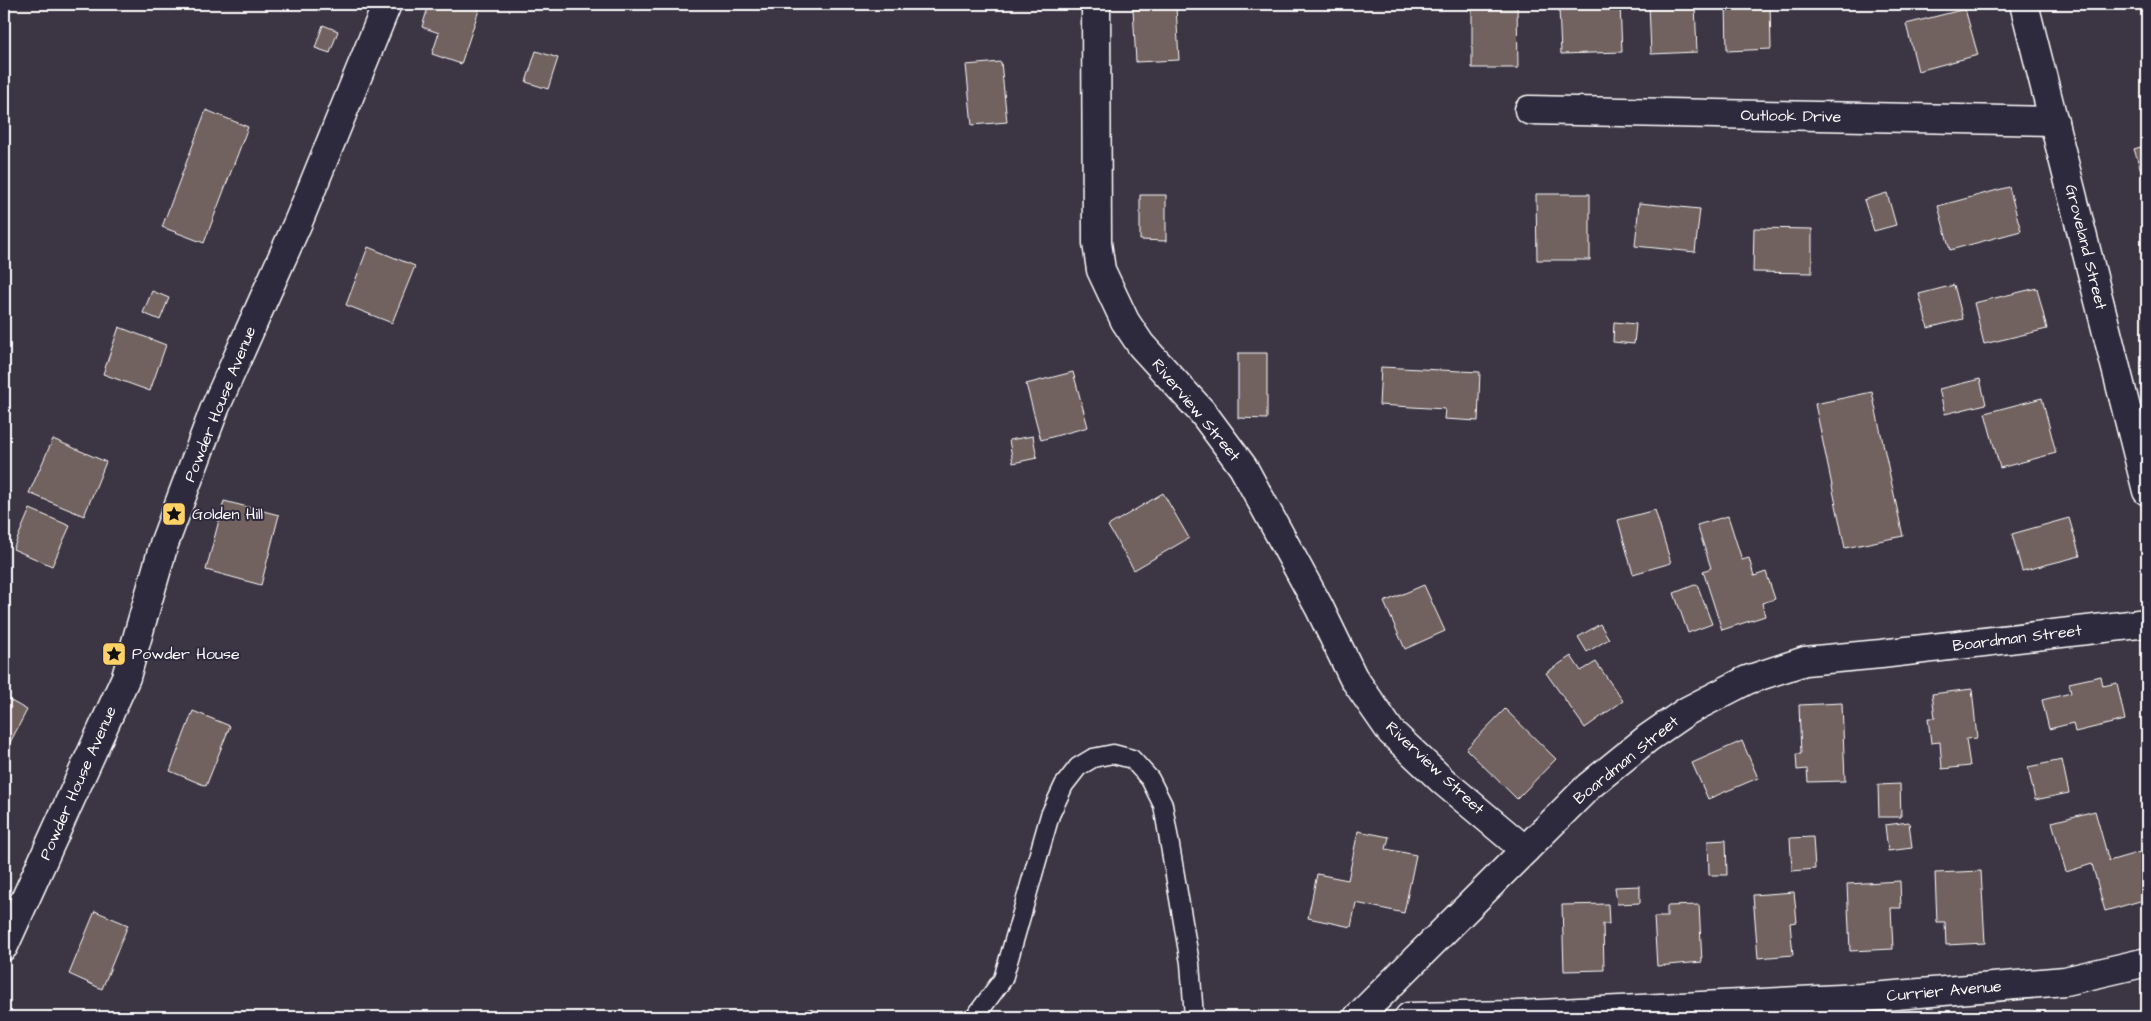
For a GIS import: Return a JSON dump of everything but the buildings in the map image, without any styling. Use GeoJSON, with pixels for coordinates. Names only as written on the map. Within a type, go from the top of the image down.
{"type":"FeatureCollection","features":[{"type":"Feature","properties":{"kind":"street","name":"Powder House Avenue"},"geometry":{"type":"LineString","coordinates":[[4,946],[126,677],[164,544],[212,418],[299,220],[388,4]]}},
{"type":"Feature","properties":{"kind":"street","name":"Riverview Street"},"geometry":{"type":"LineString","coordinates":[[1096,4],[1097,243],[1101,270],[1124,321],[1141,345],[1203,413],[1243,467],[1319,607],[1353,677],[1391,732],[1444,782],[1525,850]]}},
{"type":"Feature","properties":{"kind":"street","name":"Groveland Street"},"geometry":{"type":"LineString","coordinates":[[2024,4],[2147,491]]}},
{"type":"Feature","properties":{"kind":"street","name":"Outlook Drive"},"geometry":{"type":"LineString","coordinates":[[1529,110],[2054,121]]}},
{"type":"Feature","properties":{"kind":"street","name":"Boardman Street"},"geometry":{"type":"LineString","coordinates":[[1358,1017],[1589,786],[1648,738],[1687,711],[1747,680],[1805,661],[2147,623]]}},
{"type":"Feature","properties":{"kind":"street","name":"Currier Avenue"},"geometry":{"type":"LineString","coordinates":[[1409,1017],[1516,1015],[1860,998],[2065,981],[2147,962]]}},
{"type":"Feature","properties":{"kind":"lane"},"geometry":{"type":"LineString","coordinates":[[975,1017],[1003,979],[1050,815],[1064,785],[1078,767],[1093,758],[1113,754],[1132,759],[1150,779],[1164,805],[1190,963],[1194,1017]]}},
{"type":"Feature","properties":{"kind":"place","name":"Golden Hill"},"geometry":{"type":"Point","coordinates":[174,514]}},
{"type":"Feature","properties":{"kind":"place","name":"Powder House"},"geometry":{"type":"Point","coordinates":[114,654]}}]}
